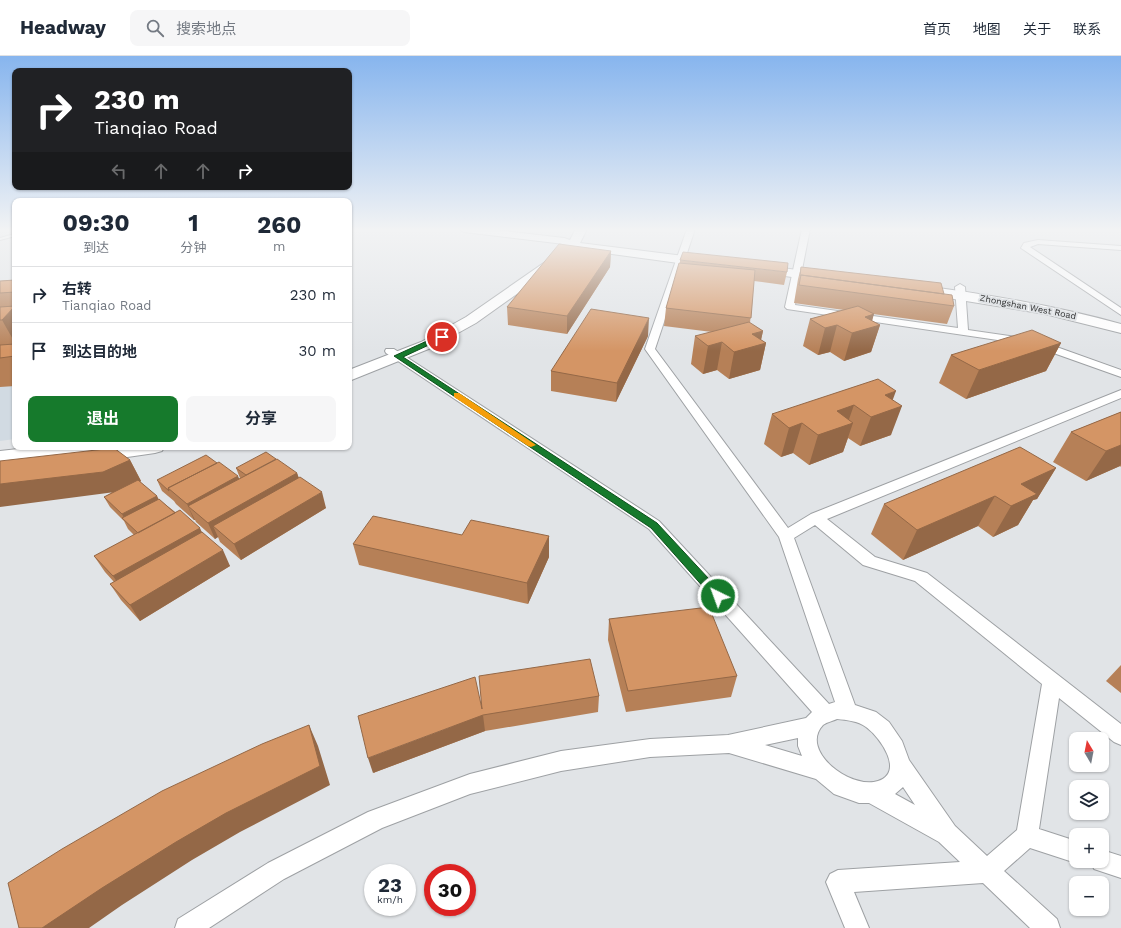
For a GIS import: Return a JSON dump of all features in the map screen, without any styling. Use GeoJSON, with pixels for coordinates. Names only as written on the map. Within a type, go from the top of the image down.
{"type":"FeatureCollection","features":[{"type":"Feature","properties":{"kind":"main road"},"geometry":{"type":"LineString","coordinates":[[352,366],[394,354],[442,337],[471,320],[543,270]]}},
{"type":"Feature","properties":{"kind":"main road"},"geometry":{"type":"LineString","coordinates":[[797,270],[840,276]]}},
{"type":"Feature","properties":{"kind":"main road","name":"Zhongshan West Road"},"geometry":{"type":"LineString","coordinates":[[906,284],[1044,301],[1121,320]]}},
{"type":"Feature","properties":{"kind":"main road","name":"Zhongshan West Road"},"geometry":{"type":"LineString","coordinates":[[960,291],[1043,308],[1121,329]]}},
{"type":"Feature","properties":{"kind":"main road"},"geometry":{"type":"LineString","coordinates":[[352,375],[394,354]]}},
{"type":"Feature","properties":{"kind":"main road"},"geometry":{"type":"LineString","coordinates":[[0,457],[59,450]]}},
{"type":"Feature","properties":{"kind":"main road"},"geometry":{"type":"LineString","coordinates":[[0,467],[132,450]]}},
{"type":"Feature","properties":{"kind":"street"},"geometry":{"type":"LineString","coordinates":[[677,270],[650,349],[786,536],[848,711]]}},
{"type":"Feature","properties":{"kind":"street"},"geometry":{"type":"LineString","coordinates":[[797,270],[790,307],[1033,342],[1121,374]]}},
{"type":"Feature","properties":{"kind":"street"},"geometry":{"type":"LineString","coordinates":[[1057,270],[1121,312]]}},
{"type":"Feature","properties":{"kind":"street"},"geometry":{"type":"LineString","coordinates":[[960,291],[963,332]]}},
{"type":"Feature","properties":{"kind":"street"},"geometry":{"type":"LineString","coordinates":[[394,354],[654,526],[824,713]]}},
{"type":"Feature","properties":{"kind":"street"},"geometry":{"type":"LineString","coordinates":[[786,536],[816,518],[1121,394]]}},
{"type":"Feature","properties":{"kind":"street"},"geometry":{"type":"LineString","coordinates":[[816,518],[870,561],[921,577],[1121,736]]}},
{"type":"Feature","properties":{"kind":"street"},"geometry":{"type":"LineString","coordinates":[[856,928],[838,882],[987,871],[1027,836],[1052,681]]}},
{"type":"Feature","properties":{"kind":"street"},"geometry":{"type":"LineString","coordinates":[[836,710],[848,711],[861,715],[883,730],[892,740],[898,752],[900,764],[898,774],[893,784],[883,790],[872,793],[858,792],[844,788],[831,781],[820,771],[812,760],[808,748],[807,736],[810,726],[816,718],[824,713],[836,710]]}},
{"type":"Feature","properties":{"kind":"street"},"geometry":{"type":"LineString","coordinates":[[187,928],[276,871],[363,827],[470,784],[561,761],[650,748],[728,744],[810,726]]}},
{"type":"Feature","properties":{"kind":"street"},"geometry":{"type":"LineString","coordinates":[[728,744],[820,771]]}},
{"type":"Feature","properties":{"kind":"street"},"geometry":{"type":"LineString","coordinates":[[900,764],[947,834],[1048,928]]}},
{"type":"Feature","properties":{"kind":"street"},"geometry":{"type":"LineString","coordinates":[[872,793],[947,834]]}},
{"type":"Feature","properties":{"kind":"street"},"geometry":{"type":"LineString","coordinates":[[1027,836],[1069,850]]}},
{"type":"Feature","properties":{"kind":"street"},"geometry":{"type":"LineString","coordinates":[[1109,863],[1121,867]]}},
{"type":"Feature","properties":{"kind":"shaded area"},"geometry":{"type":"Polygon","coordinates":[[[12,302],[12,439],[0,441],[0,303],[12,302]]]}},
{"type":"Feature","properties":{"kind":"building"},"geometry":{"type":"Polygon","coordinates":[[[538,270],[598,270],[567,316],[507,307],[538,270]]]}},
{"type":"Feature","properties":{"kind":"building"},"geometry":{"type":"Polygon","coordinates":[[[677,270],[755,270],[751,318],[666,308],[677,270]]]}},
{"type":"Feature","properties":{"kind":"building"},"geometry":{"type":"Polygon","coordinates":[[[766,270],[787,270],[787,272],[766,270]]]}},
{"type":"Feature","properties":{"kind":"building"},"geometry":{"type":"Polygon","coordinates":[[[801,270],[825,270],[941,283],[944,294],[801,275],[800,276],[801,270]]]}},
{"type":"Feature","properties":{"kind":"building"},"geometry":{"type":"Polygon","coordinates":[[[801,275],[952,295],[954,306],[799,285],[801,275]]]}},
{"type":"Feature","properties":{"kind":"building"},"geometry":{"type":"Polygon","coordinates":[[[12,280],[12,292],[0,293],[0,281],[12,280]]]}},
{"type":"Feature","properties":{"kind":"building"},"geometry":{"type":"Polygon","coordinates":[[[12,306],[12,309],[2,320],[0,320],[0,307],[12,306]]]}},
{"type":"Feature","properties":{"kind":"building"},"geometry":{"type":"Polygon","coordinates":[[[858,306],[874,314],[865,317],[880,325],[852,333],[837,325],[825,328],[810,319],[858,306]]]}},
{"type":"Feature","properties":{"kind":"building"},"geometry":{"type":"Polygon","coordinates":[[[591,309],[649,318],[617,383],[551,371],[591,309]]]}},
{"type":"Feature","properties":{"kind":"building"},"geometry":{"type":"Polygon","coordinates":[[[749,322],[763,331],[752,334],[766,343],[734,352],[722,342],[708,346],[695,336],[749,322]]]}},
{"type":"Feature","properties":{"kind":"building"},"geometry":{"type":"Polygon","coordinates":[[[1032,330],[1061,343],[979,370],[951,355],[1032,330]]]}},
{"type":"Feature","properties":{"kind":"building"},"geometry":{"type":"Polygon","coordinates":[[[12,344],[12,356],[0,358],[0,345],[12,344]]]}},
{"type":"Feature","properties":{"kind":"building"},"geometry":{"type":"Polygon","coordinates":[[[878,379],[896,391],[885,395],[902,406],[871,417],[854,405],[837,411],[853,423],[818,435],[802,423],[789,428],[772,414],[878,379]]]}},
{"type":"Feature","properties":{"kind":"building"},"geometry":{"type":"Polygon","coordinates":[[[1121,412],[1121,445],[1106,451],[1071,432],[1121,412]]]}},
{"type":"Feature","properties":{"kind":"building"},"geometry":{"type":"Polygon","coordinates":[[[1020,447],[1056,468],[1021,484],[1037,494],[1011,506],[995,496],[917,530],[884,504],[1020,447]]]}},
{"type":"Feature","properties":{"kind":"building"},"geometry":{"type":"Polygon","coordinates":[[[96,450],[117,450],[130,460],[103,472],[0,484],[0,461],[96,450]]]}},
{"type":"Feature","properties":{"kind":"building"},"geometry":{"type":"Polygon","coordinates":[[[266,452],[276,459],[246,475],[236,468],[266,452]]]}},
{"type":"Feature","properties":{"kind":"building"},"geometry":{"type":"Polygon","coordinates":[[[206,455],[217,463],[168,488],[169,491],[157,480],[206,455]]]}},
{"type":"Feature","properties":{"kind":"building"},"geometry":{"type":"Polygon","coordinates":[[[277,459],[297,473],[208,523],[188,506],[277,459]]]}},
{"type":"Feature","properties":{"kind":"building"},"geometry":{"type":"Polygon","coordinates":[[[219,462],[238,476],[187,504],[168,488],[219,462]]]}},
{"type":"Feature","properties":{"kind":"building"},"geometry":{"type":"Polygon","coordinates":[[[300,477],[322,492],[234,544],[213,526],[300,477]]]}},
{"type":"Feature","properties":{"kind":"building"},"geometry":{"type":"Polygon","coordinates":[[[138,480],[157,496],[122,514],[104,497],[138,480]]]}},
{"type":"Feature","properties":{"kind":"building"},"geometry":{"type":"Polygon","coordinates":[[[159,499],[175,513],[138,533],[122,518],[159,499]]]}},
{"type":"Feature","properties":{"kind":"building"},"geometry":{"type":"Polygon","coordinates":[[[180,510],[200,528],[113,576],[94,556],[180,510]]]}},
{"type":"Feature","properties":{"kind":"building"},"geometry":{"type":"Polygon","coordinates":[[[373,516],[462,535],[471,520],[549,536],[527,583],[353,544],[373,516]]]}},
{"type":"Feature","properties":{"kind":"building"},"geometry":{"type":"Polygon","coordinates":[[[202,532],[223,550],[130,605],[110,584],[202,532]]]}},
{"type":"Feature","properties":{"kind":"building"},"geometry":{"type":"Polygon","coordinates":[[[709,607],[737,676],[628,691],[609,619],[709,607]]]}},
{"type":"Feature","properties":{"kind":"building"},"geometry":{"type":"Polygon","coordinates":[[[590,659],[599,696],[483,715],[368,758],[358,716],[475,677],[482,709],[479,676],[590,659]]]}},
{"type":"Feature","properties":{"kind":"building"},"geometry":{"type":"Polygon","coordinates":[[[309,725],[320,766],[226,813],[176,842],[102,888],[42,928],[19,928],[8,883],[62,849],[162,791],[262,744],[309,725]]]}},
{"type":"Feature","properties":{"kind":"slow traffic"},"geometry":{"type":"LineString","coordinates":[[456,395],[531,445]]}},
{"type":"Feature","properties":{"kind":"route"},"geometry":{"type":"LineString","coordinates":[[442,337],[398,356],[654,526],[718,596]]}}]}
